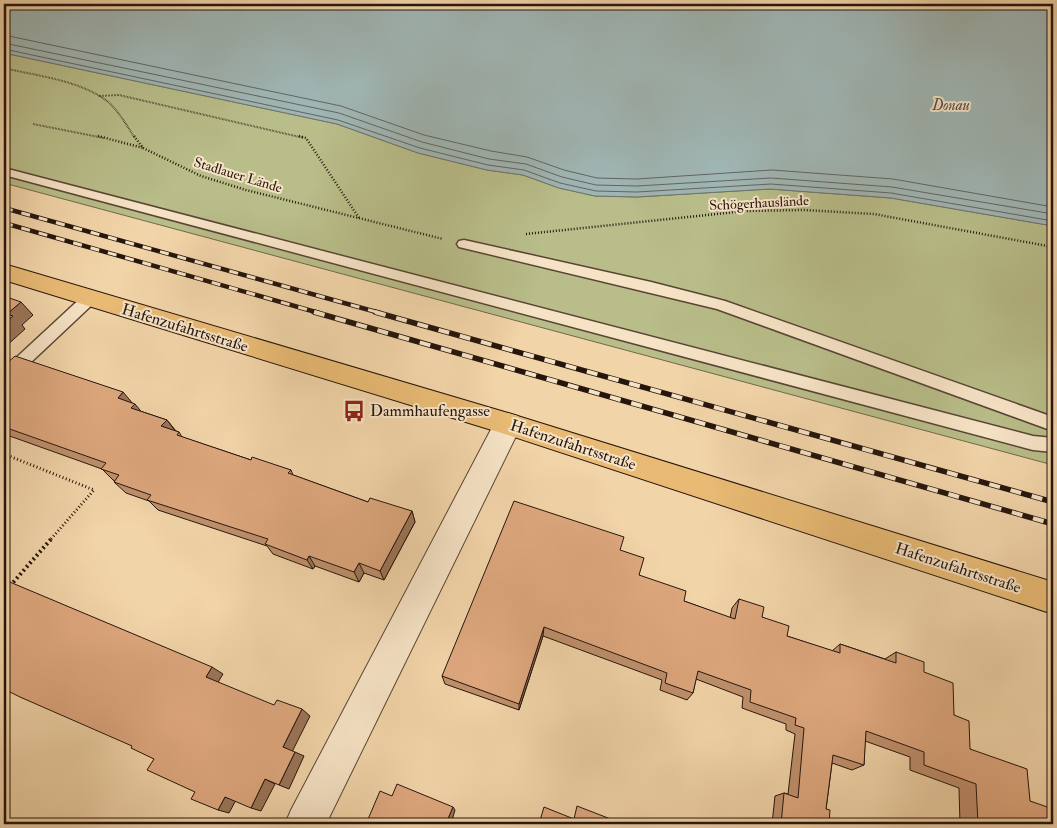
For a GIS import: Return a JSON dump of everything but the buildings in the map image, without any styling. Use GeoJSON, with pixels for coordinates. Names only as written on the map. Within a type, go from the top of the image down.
{"type":"FeatureCollection","features":[{"type":"Feature","properties":{"kind":"main road","name":"Hafenzufahrtsstraße"},"geometry":{"type":"LineString","coordinates":[[4,272],[508,424],[1053,598]]}},
{"type":"Feature","properties":{"kind":"street"},"geometry":{"type":"LineString","coordinates":[[305,824],[508,424]]}},
{"type":"Feature","properties":{"kind":"lane"},"geometry":{"type":"LineString","coordinates":[[4,171],[1033,442],[1053,445]]}},
{"type":"Feature","properties":{"kind":"lane"},"geometry":{"type":"LineString","coordinates":[[464,244],[651,287],[720,305],[1053,424]]}},
{"type":"Feature","properties":{"kind":"lane"},"geometry":{"type":"LineString","coordinates":[[4,378],[89,299]]}},
{"type":"Feature","properties":{"kind":"path","name":"Stadlauer Lände"},"geometry":{"type":"LineString","coordinates":[[4,68],[73,85],[98,96],[108,102],[143,148],[201,176],[464,244]]}},
{"type":"Feature","properties":{"kind":"path"},"geometry":{"type":"LineString","coordinates":[[98,96],[119,95],[306,138],[359,218]]}},
{"type":"Feature","properties":{"kind":"path"},"geometry":{"type":"LineString","coordinates":[[33,124],[112,139],[143,148]]}},
{"type":"Feature","properties":{"kind":"path","name":"Schögerhauslände"},"geometry":{"type":"LineString","coordinates":[[526,234],[745,211],[804,210],[874,214],[1053,247]]}},
{"type":"Feature","properties":{"kind":"path"},"geometry":{"type":"LineString","coordinates":[[4,454],[94,490],[4,594]]}},
{"type":"Feature","properties":{"kind":"green space"},"geometry":{"type":"Polygon","coordinates":[[[4,53],[337,124],[418,153],[487,170],[523,175],[559,188],[595,196],[637,197],[770,189],[891,198],[1053,226],[1053,465],[4,183],[4,53]]]}},
{"type":"Feature","properties":{"kind":"water","name":"Donau"},"geometry":{"type":"Polygon","coordinates":[[[4,4],[1053,4],[1053,226],[891,198],[770,189],[637,197],[595,196],[559,188],[523,175],[487,170],[418,153],[337,124],[4,53],[4,4]]]}},
{"type":"Feature","properties":{"kind":"railway"},"geometry":{"type":"LineString","coordinates":[[4,208],[380,313]]}},
{"type":"Feature","properties":{"kind":"railway"},"geometry":{"type":"LineString","coordinates":[[4,223],[319,313]]}},
{"type":"Feature","properties":{"kind":"railway"},"geometry":{"type":"LineString","coordinates":[[314,312],[1053,524]]}},
{"type":"Feature","properties":{"kind":"railway"},"geometry":{"type":"LineString","coordinates":[[375,312],[1053,502]]}},
{"type":"Feature","properties":{"kind":"place","name":"Dammhaufengasse"},"geometry":{"type":"Point","coordinates":[354,411]}}]}
